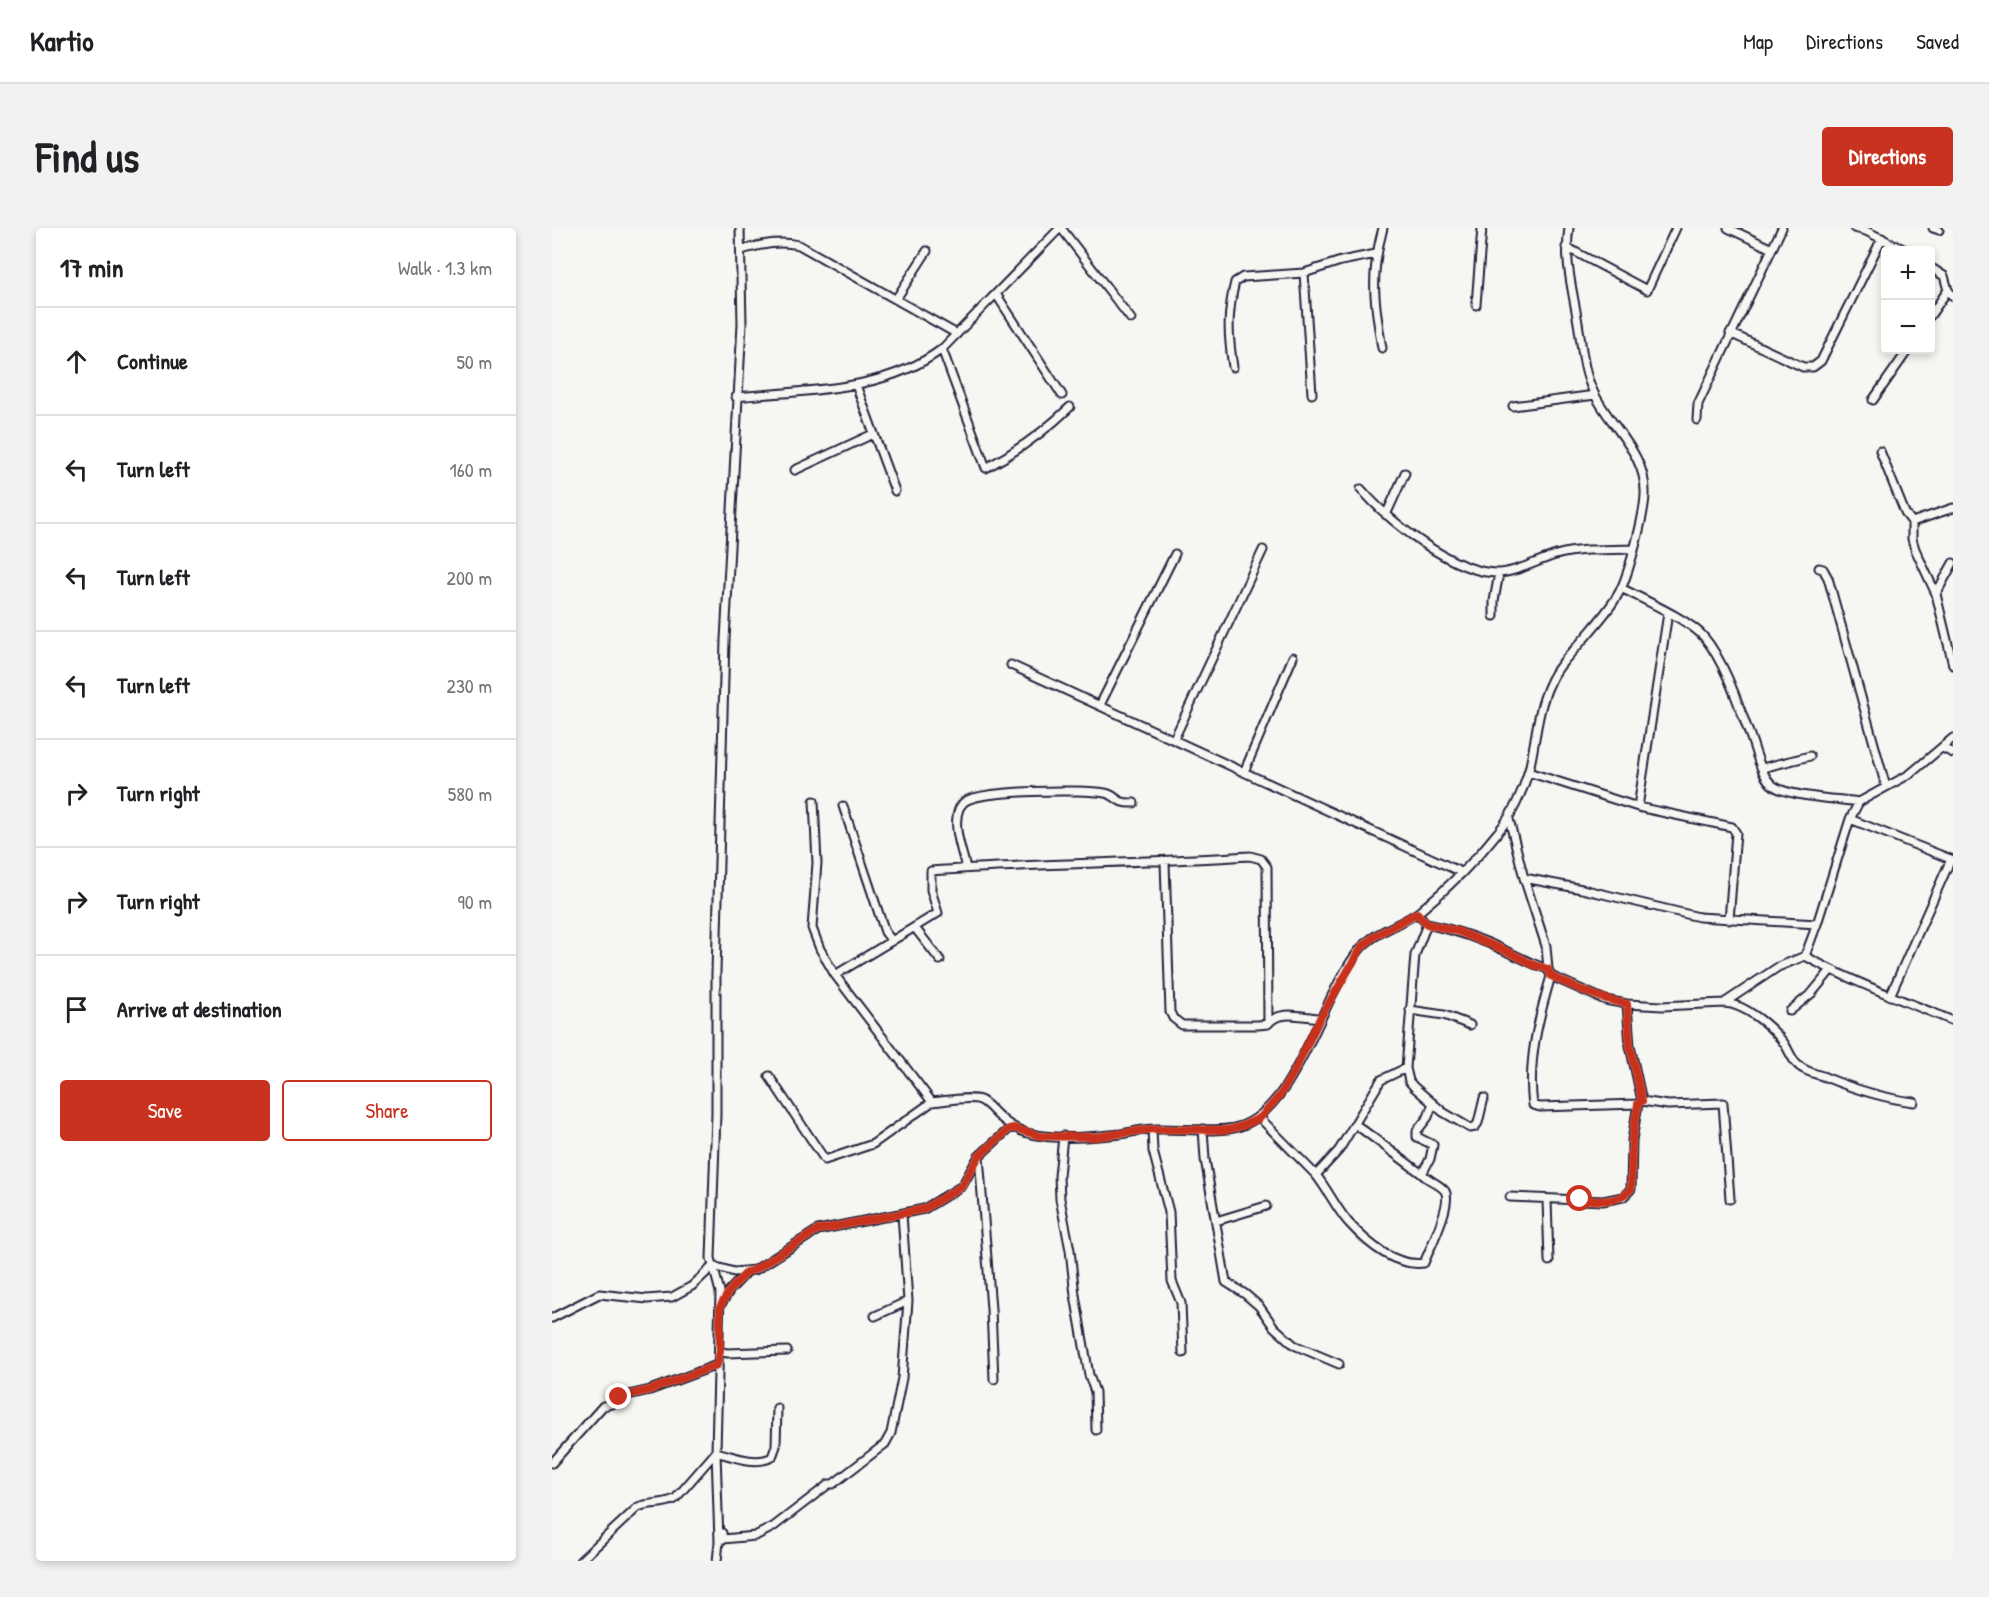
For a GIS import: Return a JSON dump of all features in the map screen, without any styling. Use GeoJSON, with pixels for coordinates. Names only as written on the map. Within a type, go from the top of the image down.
{"type":"FeatureCollection","features":[{"type":"Feature","properties":{"kind":"street"},"geometry":{"type":"LineString","coordinates":[[717,1561],[719,1542],[716,1452],[720,1292],[711,1258],[725,640],[736,397],[742,324],[740,228]]}},
{"type":"Feature","properties":{"kind":"street"},"geometry":{"type":"LineString","coordinates":[[736,397],[856,385],[882,379],[927,361],[942,349],[1060,228],[1131,319]]}},
{"type":"Feature","properties":{"kind":"street"},"geometry":{"type":"LineString","coordinates":[[1382,348],[1374,281],[1376,254],[1383,228]]}},
{"type":"Feature","properties":{"kind":"street"},"geometry":{"type":"LineString","coordinates":[[1476,305],[1482,228]]}},
{"type":"Feature","properties":{"kind":"street"},"geometry":{"type":"LineString","coordinates":[[769,1076],[825,1160],[873,1144],[932,1102],[977,1099],[984,1102],[1014,1128],[1040,1136],[1096,1137],[1152,1129],[1227,1130],[1260,1118],[1280,1095],[1294,1072],[1320,1018],[1362,947],[1375,936],[1417,913],[1461,872],[1509,819],[1528,772],[1535,732],[1550,682],[1564,661],[1607,611],[1621,588],[1634,549],[1646,495],[1641,466],[1616,424],[1595,395],[1584,369],[1566,247],[1569,228]]}},
{"type":"Feature","properties":{"kind":"street"},"geometry":{"type":"LineString","coordinates":[[1566,247],[1647,290],[1676,228]]}},
{"type":"Feature","properties":{"kind":"street"},"geometry":{"type":"LineString","coordinates":[[1728,228],[1772,249]]}},
{"type":"Feature","properties":{"kind":"street"},"geometry":{"type":"LineString","coordinates":[[1697,420],[1698,404],[1782,228]]}},
{"type":"Feature","properties":{"kind":"street"},"geometry":{"type":"LineString","coordinates":[[1854,228],[1867,230],[1897,246]]}},
{"type":"Feature","properties":{"kind":"street"},"geometry":{"type":"LineString","coordinates":[[1730,333],[1803,367],[1813,367],[1821,362],[1882,238]]}},
{"type":"Feature","properties":{"kind":"street"},"geometry":{"type":"LineString","coordinates":[[741,250],[771,242],[799,245],[957,334]]}},
{"type":"Feature","properties":{"kind":"street"},"geometry":{"type":"LineString","coordinates":[[896,299],[927,251]]}},
{"type":"Feature","properties":{"kind":"street"},"geometry":{"type":"LineString","coordinates":[[1233,367],[1228,333],[1230,301],[1235,282],[1243,277],[1304,273],[1341,261],[1376,254]]}},
{"type":"Feature","properties":{"kind":"street"},"geometry":{"type":"LineString","coordinates":[[1935,270],[1944,276],[1951,293],[1935,311]]}},
{"type":"Feature","properties":{"kind":"street"},"geometry":{"type":"LineString","coordinates":[[1304,273],[1312,394]]}},
{"type":"Feature","properties":{"kind":"street"},"geometry":{"type":"LineString","coordinates":[[996,294],[1062,395]]}},
{"type":"Feature","properties":{"kind":"street"},"geometry":{"type":"LineString","coordinates":[[942,349],[986,468],[1028,444],[1070,407]]}},
{"type":"Feature","properties":{"kind":"street"},"geometry":{"type":"LineString","coordinates":[[1874,400],[1905,354]]}},
{"type":"Feature","properties":{"kind":"street"},"geometry":{"type":"LineString","coordinates":[[856,385],[895,491]]}},
{"type":"Feature","properties":{"kind":"street"},"geometry":{"type":"LineString","coordinates":[[1513,406],[1595,395]]}},
{"type":"Feature","properties":{"kind":"street"},"geometry":{"type":"LineString","coordinates":[[795,470],[873,434]]}},
{"type":"Feature","properties":{"kind":"street"},"geometry":{"type":"LineString","coordinates":[[1880,451],[1905,513],[1912,522],[1912,539],[1936,594],[1953,665]]}},
{"type":"Feature","properties":{"kind":"street"},"geometry":{"type":"LineString","coordinates":[[1386,515],[1406,473]]}},
{"type":"Feature","properties":{"kind":"street"},"geometry":{"type":"LineString","coordinates":[[1361,489],[1398,525],[1466,566],[1499,573],[1559,554],[1590,550],[1634,549]]}},
{"type":"Feature","properties":{"kind":"street"},"geometry":{"type":"LineString","coordinates":[[1912,522],[1953,508]]}},
{"type":"Feature","properties":{"kind":"street"},"geometry":{"type":"LineString","coordinates":[[1174,739],[1263,550]]}},
{"type":"Feature","properties":{"kind":"street"},"geometry":{"type":"LineString","coordinates":[[1100,705],[1175,554]]}},
{"type":"Feature","properties":{"kind":"street"},"geometry":{"type":"LineString","coordinates":[[1936,594],[1953,563]]}},
{"type":"Feature","properties":{"kind":"street"},"geometry":{"type":"LineString","coordinates":[[1819,568],[1823,569],[1828,578],[1886,787]]}},
{"type":"Feature","properties":{"kind":"street"},"geometry":{"type":"LineString","coordinates":[[1494,616],[1499,573]]}},
{"type":"Feature","properties":{"kind":"street"},"geometry":{"type":"LineString","coordinates":[[1621,588],[1696,628],[1706,639],[1720,663],[1762,768],[1772,786],[1787,792],[1859,802]]}},
{"type":"Feature","properties":{"kind":"street"},"geometry":{"type":"LineString","coordinates":[[1638,807],[1668,613]]}},
{"type":"Feature","properties":{"kind":"street"},"geometry":{"type":"LineString","coordinates":[[1244,772],[1293,657]]}},
{"type":"Feature","properties":{"kind":"street"},"geometry":{"type":"LineString","coordinates":[[1011,665],[1461,872]]}},
{"type":"Feature","properties":{"kind":"street"},"geometry":{"type":"LineString","coordinates":[[1724,1003],[1778,967],[1804,956],[1817,924],[1850,819],[1859,802],[1910,774],[1953,738]]}},
{"type":"Feature","properties":{"kind":"street"},"geometry":{"type":"LineString","coordinates":[[1942,748],[1953,753]]}},
{"type":"Feature","properties":{"kind":"street"},"geometry":{"type":"LineString","coordinates":[[1762,768],[1810,756]]}},
{"type":"Feature","properties":{"kind":"street"},"geometry":{"type":"LineString","coordinates":[[1528,772],[1638,807],[1732,827],[1736,833],[1729,920]]}},
{"type":"Feature","properties":{"kind":"street"},"geometry":{"type":"LineString","coordinates":[[966,868],[957,824],[958,811],[963,802],[974,798],[1031,791],[1107,793],[1123,804],[1134,803]]}},
{"type":"Feature","properties":{"kind":"street"},"geometry":{"type":"LineString","coordinates":[[814,801],[817,863],[812,928],[820,949],[835,975],[932,1102]]}},
{"type":"Feature","properties":{"kind":"street"},"geometry":{"type":"LineString","coordinates":[[843,806],[885,932],[892,941]]}},
{"type":"Feature","properties":{"kind":"street"},"geometry":{"type":"LineString","coordinates":[[1509,819],[1524,879],[1546,946],[1548,969],[1551,976],[1535,1041],[1531,1094],[1533,1105],[1540,1107],[1640,1102],[1668,1105],[1724,1103],[1730,1199]]}},
{"type":"Feature","properties":{"kind":"street"},"geometry":{"type":"LineString","coordinates":[[1850,819],[1952,859],[1890,996]]}},
{"type":"Feature","properties":{"kind":"street"},"geometry":{"type":"LineString","coordinates":[[835,975],[938,913],[931,890],[931,871],[1109,861],[1166,862],[1250,856],[1261,859],[1267,867],[1268,1024]]}},
{"type":"Feature","properties":{"kind":"street"},"geometry":{"type":"LineString","coordinates":[[1166,862],[1170,1012],[1173,1018],[1182,1025],[1268,1024]]}},
{"type":"Feature","properties":{"kind":"street"},"geometry":{"type":"LineString","coordinates":[[1524,879],[1582,889],[1699,917],[1817,924]]}},
{"type":"Feature","properties":{"kind":"street"},"geometry":{"type":"LineString","coordinates":[[1417,913],[1427,924],[1457,931],[1548,969]]}},
{"type":"Feature","properties":{"kind":"street"},"geometry":{"type":"LineString","coordinates":[[1427,924],[1415,955],[1406,1068],[1409,1081],[1443,1112],[1470,1128],[1475,1128],[1478,1123],[1484,1098]]}},
{"type":"Feature","properties":{"kind":"street"},"geometry":{"type":"LineString","coordinates":[[915,928],[940,960]]}},
{"type":"Feature","properties":{"kind":"street"},"geometry":{"type":"LineString","coordinates":[[1804,956],[1890,996],[1953,1021]]}},
{"type":"Feature","properties":{"kind":"street"},"geometry":{"type":"LineString","coordinates":[[1790,1011],[1812,993],[1832,970]]}},
{"type":"Feature","properties":{"kind":"street"},"geometry":{"type":"LineString","coordinates":[[1551,976],[1597,997],[1627,1004],[1733,1004],[1766,1025],[1783,1042],[1798,1066],[1856,1089],[1889,1099],[1914,1102]]}},
{"type":"Feature","properties":{"kind":"street"},"geometry":{"type":"LineString","coordinates":[[1510,1197],[1603,1202],[1623,1197],[1631,1189],[1632,1140],[1640,1102],[1630,1046],[1627,1004]]}},
{"type":"Feature","properties":{"kind":"street"},"geometry":{"type":"LineString","coordinates":[[1410,1010],[1444,1015],[1470,1025]]}},
{"type":"Feature","properties":{"kind":"street"},"geometry":{"type":"LineString","coordinates":[[1268,1024],[1272,1018],[1280,1015],[1320,1018]]}},
{"type":"Feature","properties":{"kind":"street"},"geometry":{"type":"LineString","coordinates":[[1316,1175],[1339,1150],[1381,1080],[1406,1068]]}},
{"type":"Feature","properties":{"kind":"street"},"geometry":{"type":"LineString","coordinates":[[1422,1174],[1430,1159],[1433,1145],[1418,1137],[1418,1131],[1428,1117],[1433,1103]]}},
{"type":"Feature","properties":{"kind":"street"},"geometry":{"type":"LineString","coordinates":[[1260,1118],[1316,1175],[1348,1222],[1379,1251],[1406,1263],[1424,1263],[1448,1197],[1444,1189],[1429,1181],[1355,1124]]}},
{"type":"Feature","properties":{"kind":"street"},"geometry":{"type":"LineString","coordinates":[[713,1266],[734,1272],[747,1272],[761,1266],[818,1230],[924,1209],[962,1186],[979,1156],[1009,1129],[1014,1128]]}},
{"type":"Feature","properties":{"kind":"street"},"geometry":{"type":"LineString","coordinates":[[1152,1129],[1153,1151],[1169,1212],[1172,1281],[1181,1304],[1182,1353]]}},
{"type":"Feature","properties":{"kind":"street"},"geometry":{"type":"LineString","coordinates":[[1203,1129],[1205,1159],[1226,1282],[1259,1306],[1274,1327],[1294,1345],[1339,1364]]}},
{"type":"Feature","properties":{"kind":"street"},"geometry":{"type":"LineString","coordinates":[[1063,1136],[1059,1176],[1060,1199],[1085,1353],[1095,1392],[1096,1430]]}},
{"type":"Feature","properties":{"kind":"street"},"geometry":{"type":"LineString","coordinates":[[979,1156],[991,1309],[993,1379]]}},
{"type":"Feature","properties":{"kind":"street"},"geometry":{"type":"LineString","coordinates":[[1547,1200],[1549,1261]]}},
{"type":"Feature","properties":{"kind":"street"},"geometry":{"type":"LineString","coordinates":[[1216,1221],[1266,1206]]}},
{"type":"Feature","properties":{"kind":"street"},"geometry":{"type":"LineString","coordinates":[[718,1515],[723,1539],[755,1536],[773,1527],[885,1444],[891,1432],[902,1378],[908,1301],[902,1214]]}},
{"type":"Feature","properties":{"kind":"street"},"geometry":{"type":"LineString","coordinates":[[552,1318],[599,1294],[647,1299],[672,1297],[692,1286],[713,1266]]}},
{"type":"Feature","properties":{"kind":"street"},"geometry":{"type":"LineString","coordinates":[[720,1307],[730,1290],[747,1272]]}},
{"type":"Feature","properties":{"kind":"street"},"geometry":{"type":"LineString","coordinates":[[874,1316],[908,1301]]}},
{"type":"Feature","properties":{"kind":"street"},"geometry":{"type":"LineString","coordinates":[[720,1351],[727,1353],[787,1351]]}},
{"type":"Feature","properties":{"kind":"street"},"geometry":{"type":"LineString","coordinates":[[552,1463],[603,1406],[612,1404],[619,1397],[650,1390],[717,1365]]}},
{"type":"Feature","properties":{"kind":"street"},"geometry":{"type":"LineString","coordinates":[[716,1452],[739,1458],[764,1460],[772,1457],[776,1446],[777,1408]]}},
{"type":"Feature","properties":{"kind":"street"},"geometry":{"type":"LineString","coordinates":[[580,1561],[626,1516],[638,1508],[645,1504],[668,1502],[675,1499],[716,1452]]}},
{"type":"Feature","properties":{"kind":"route"},"geometry":{"type":"LineString","coordinates":[[619,1397],[650,1390],[717,1365],[720,1351],[720,1307],[730,1290],[747,1272],[754,1270],[818,1230],[924,1209],[962,1186],[979,1156],[1009,1129],[1014,1128],[1040,1136],[1096,1137],[1152,1129],[1227,1130],[1260,1118],[1280,1095],[1294,1072],[1320,1018],[1362,947],[1375,936],[1417,913],[1427,924],[1457,931],[1548,969],[1551,976],[1580,990],[1605,1000],[1627,1004],[1630,1046],[1642,1101],[1638,1104],[1632,1140],[1631,1189],[1623,1197],[1603,1202],[1580,1199]]}}]}
